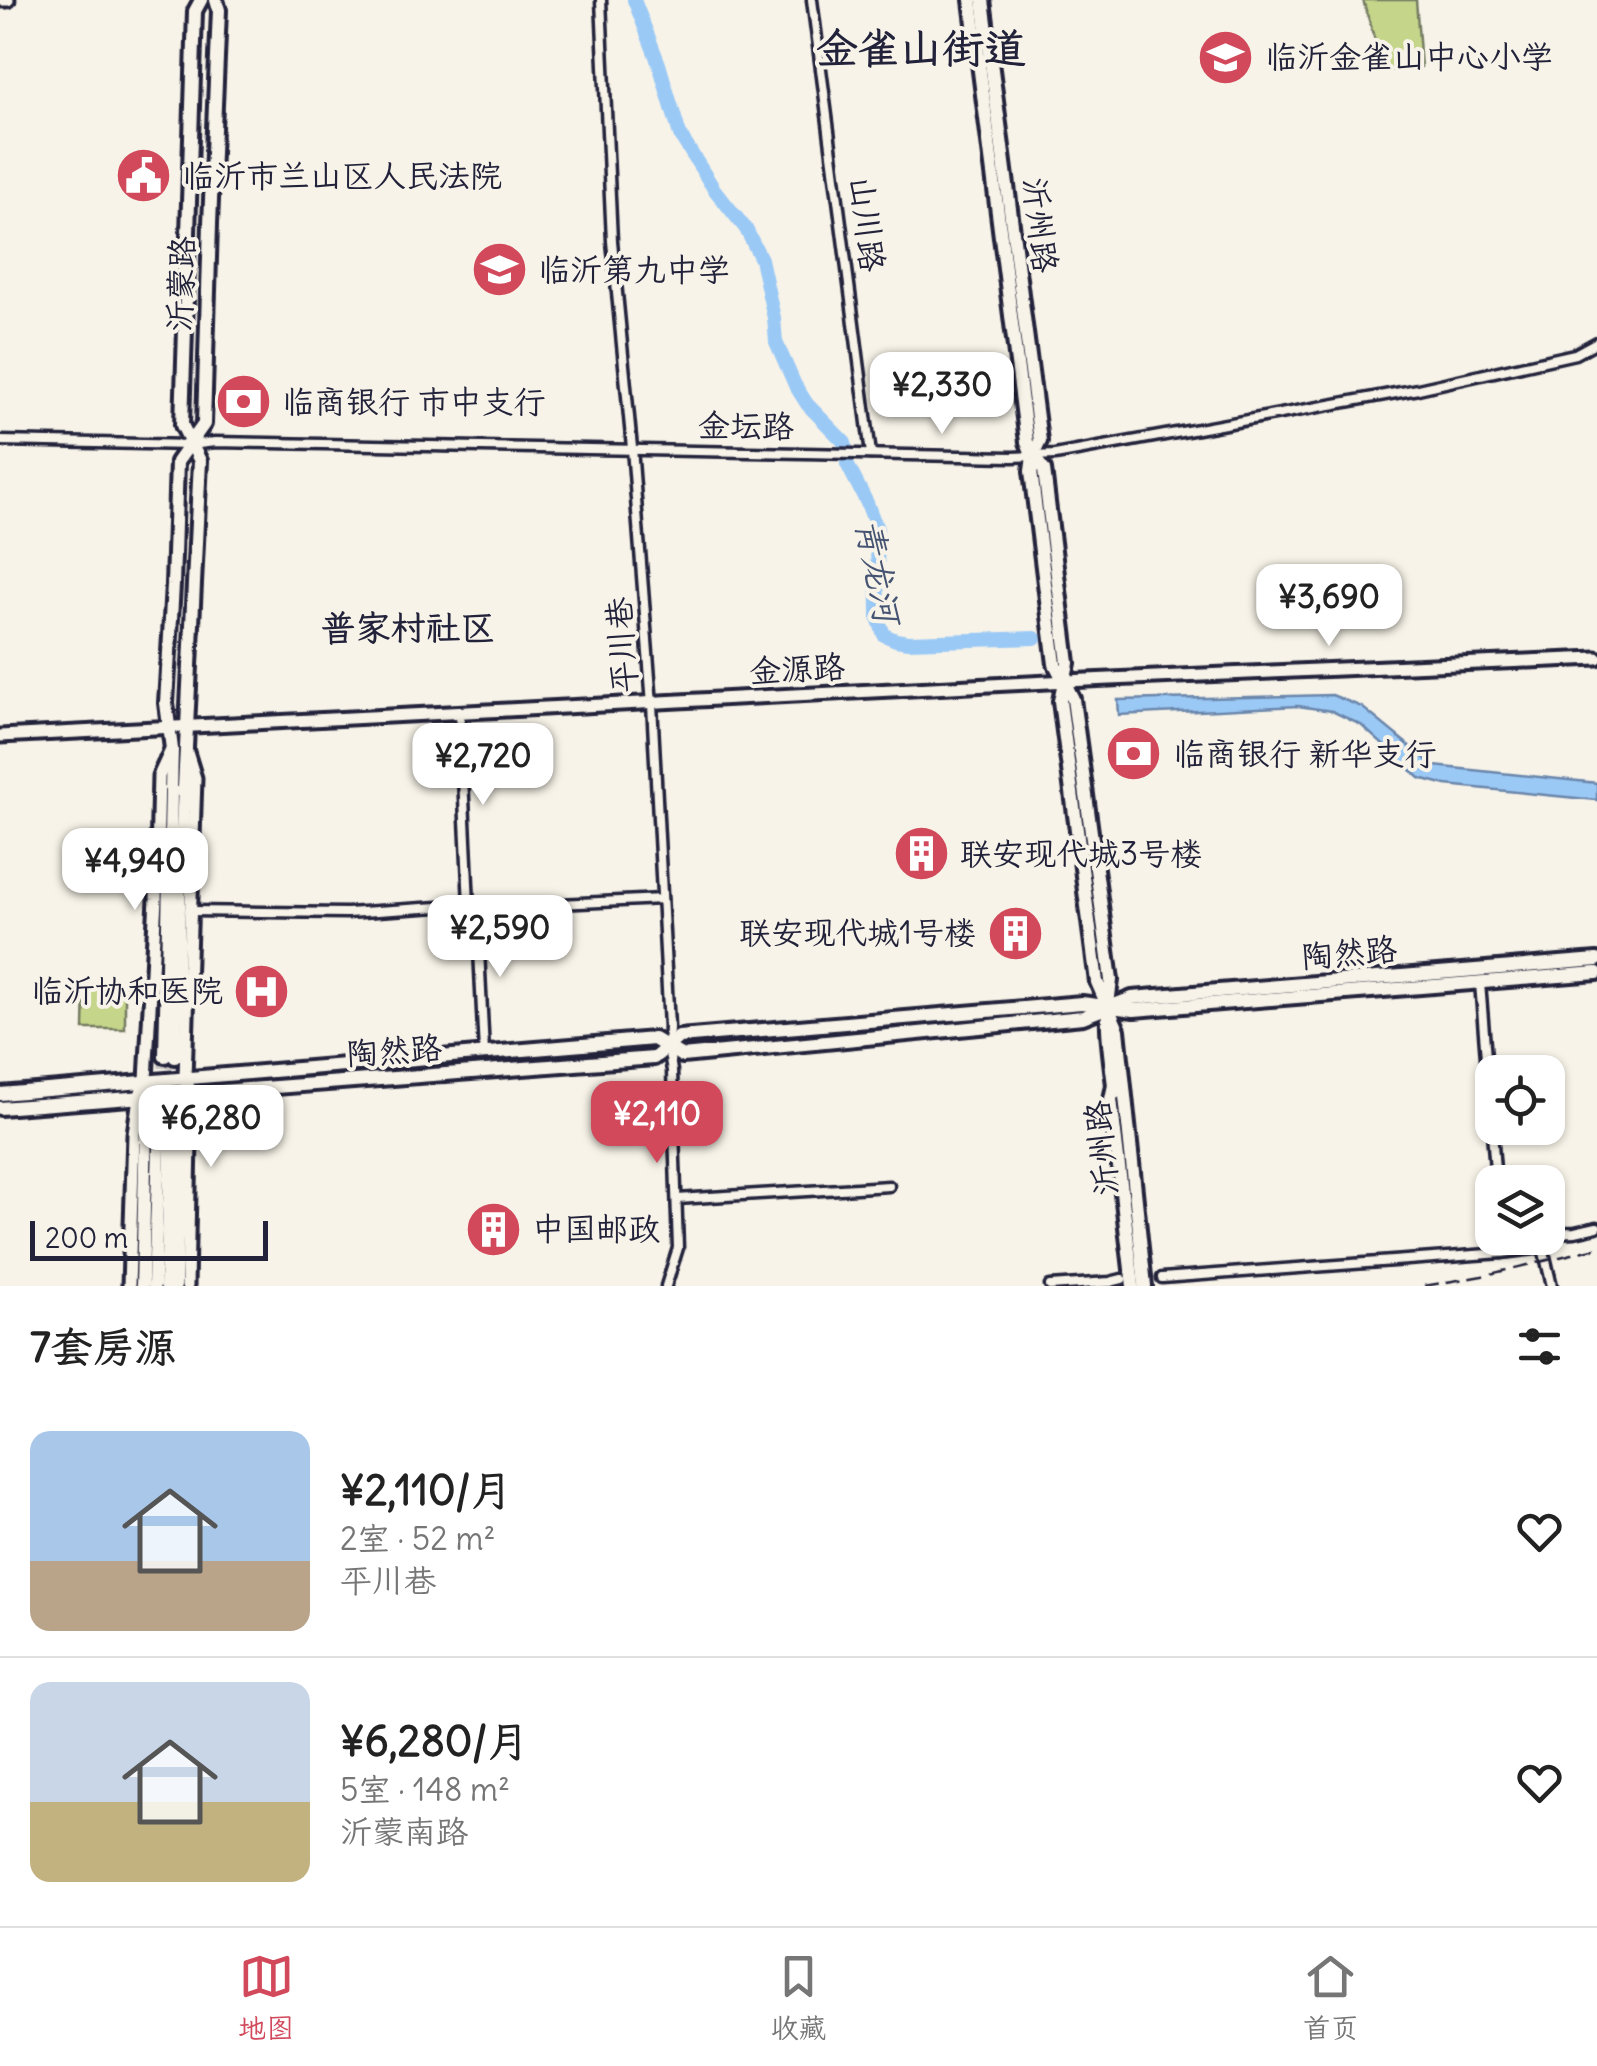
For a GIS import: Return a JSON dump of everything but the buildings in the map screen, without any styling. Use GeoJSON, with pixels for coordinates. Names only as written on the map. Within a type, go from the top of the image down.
{"type":"FeatureCollection","features":[{"type":"Feature","properties":{"kind":"main road","name":"沂蒙路"},"geometry":{"type":"LineString","coordinates":[[179,748],[187,725],[200,461],[182,425],[195,11],[201,0]]}},
{"type":"Feature","properties":{"kind":"main road","name":"沂蒙路"},"geometry":{"type":"LineString","coordinates":[[179,748],[168,726],[166,703],[177,462],[204,424],[219,10],[216,0]]}},
{"type":"Feature","properties":{"kind":"main road","name":"沂州路"},"geometry":{"type":"LineString","coordinates":[[971,0],[1027,442],[1032,456],[1055,664],[1073,699],[1111,980],[1106,1031],[1118,1084],[1112,1098],[1142,1283]]}},
{"type":"Feature","properties":{"kind":"main road","name":"沂州路"},"geometry":{"type":"LineString","coordinates":[[983,0],[1040,441],[1032,456]]}},
{"type":"Feature","properties":{"kind":"main road"},"geometry":{"type":"LineString","coordinates":[[170,1057],[179,748]]}},
{"type":"Feature","properties":{"kind":"main road","name":"陶然路"},"geometry":{"type":"LineString","coordinates":[[1106,1007],[1132,998],[1597,960]]}},
{"type":"Feature","properties":{"kind":"main road"},"geometry":{"type":"LineString","coordinates":[[1508,980],[1498,974],[1535,965]]}},
{"type":"Feature","properties":{"kind":"main road"},"geometry":{"type":"LineString","coordinates":[[1414,988],[1462,978],[1451,972]]}},
{"type":"Feature","properties":{"kind":"main road","name":"陶然路"},"geometry":{"type":"LineString","coordinates":[[0,1108],[654,1058],[679,1037],[1082,1003],[1134,1010],[1597,973]]}},
{"type":"Feature","properties":{"kind":"main road","name":"陶然路"},"geometry":{"type":"LineString","coordinates":[[0,1094],[654,1039],[668,1048]]}},
{"type":"Feature","properties":{"kind":"main road"},"geometry":{"type":"LineString","coordinates":[[175,1286],[187,1093],[184,1077]]}},
{"type":"Feature","properties":{"kind":"main road"},"geometry":{"type":"LineString","coordinates":[[142,1286],[146,1080]]}},
{"type":"Feature","properties":{"kind":"main road"},"geometry":{"type":"LineString","coordinates":[[154,1286],[166,1122],[166,1286]]}},
{"type":"Feature","properties":{"kind":"street"},"geometry":{"type":"LineString","coordinates":[[0,0],[8,0]]}},
{"type":"Feature","properties":{"kind":"street","name":"平川巷"},"geometry":{"type":"LineString","coordinates":[[601,0],[611,224],[652,704],[670,1027],[678,1248],[666,1286]]}},
{"type":"Feature","properties":{"kind":"street","name":"山川路"},"geometry":{"type":"LineString","coordinates":[[812,0],[871,454]]}},
{"type":"Feature","properties":{"kind":"street","name":"金坛路"},"geometry":{"type":"LineString","coordinates":[[0,441],[1055,455],[1418,390],[1575,354],[1597,342]]}},
{"type":"Feature","properties":{"kind":"street","name":"金源路"},"geometry":{"type":"LineString","coordinates":[[0,736],[1597,658]]}},
{"type":"Feature","properties":{"kind":"street"},"geometry":{"type":"LineString","coordinates":[[460,713],[484,1053]]}},
{"type":"Feature","properties":{"kind":"street"},"geometry":{"type":"LineString","coordinates":[[146,1080],[159,776],[179,748],[196,778],[184,1077]]}},
{"type":"Feature","properties":{"kind":"street"},"geometry":{"type":"LineString","coordinates":[[190,911],[347,914],[662,899]]}},
{"type":"Feature","properties":{"kind":"street"},"geometry":{"type":"LineString","coordinates":[[1480,983],[1495,1165]]}},
{"type":"Feature","properties":{"kind":"street"},"geometry":{"type":"LineString","coordinates":[[187,1093],[187,1286]]}},
{"type":"Feature","properties":{"kind":"street"},"geometry":{"type":"LineString","coordinates":[[129,1286],[134,1134],[144,1096]]}},
{"type":"Feature","properties":{"kind":"street"},"geometry":{"type":"LineString","coordinates":[[676,1199],[890,1186]]}},
{"type":"Feature","properties":{"kind":"street"},"geometry":{"type":"LineString","coordinates":[[1565,1232],[1597,1227]]}},
{"type":"Feature","properties":{"kind":"street"},"geometry":{"type":"LineString","coordinates":[[1050,1286],[1142,1283],[1478,1255]]}},
{"type":"Feature","properties":{"kind":"street"},"geometry":{"type":"LineString","coordinates":[[1545,1255],[1552,1286]]}},
{"type":"Feature","properties":{"kind":"green space"},"geometry":{"type":"Polygon","coordinates":[[[1363,0],[1416,0],[1421,67],[1384,71],[1363,0]]]}},
{"type":"Feature","properties":{"kind":"green space"},"geometry":{"type":"Polygon","coordinates":[[[85,986],[125,987],[125,1029],[84,1029],[85,986]]]}},
{"type":"Feature","properties":{"kind":"water"},"geometry":{"type":"Polygon","coordinates":[[[1332,695],[1362,707],[1434,766],[1597,783],[1597,800],[1446,785],[1420,778],[1361,725],[1332,711],[1298,706],[1119,715],[1118,700],[1332,695]]]}},
{"type":"Feature","properties":{"kind":"waterway","name":"青龙河"},"geometry":{"type":"LineString","coordinates":[[634,0],[659,64],[680,135],[714,189],[746,229],[761,259],[776,342],[795,385],[807,404],[845,443],[847,464],[877,529],[878,617],[884,635],[908,642],[1035,638]]}},
{"type":"Feature","properties":{"kind":"tunnel"},"geometry":{"type":"LineString","coordinates":[[160,1122],[165,1056]]}},
{"type":"Feature","properties":{"kind":"tunnel"},"geometry":{"type":"LineString","coordinates":[[172,1122],[175,1057]]}},
{"type":"Feature","properties":{"kind":"railway"},"geometry":{"type":"LineString","coordinates":[[1424,1286],[1597,1248]]}},
{"type":"Feature","properties":{"kind":"place","name":"临沂金雀山中心小学"},"geometry":{"type":"Point","coordinates":[1226,57]}},
{"type":"Feature","properties":{"kind":"place","name":"临沂市兰山区人民法院"},"geometry":{"type":"Point","coordinates":[143,176]}},
{"type":"Feature","properties":{"kind":"place","name":"临沂第九中学"},"geometry":{"type":"Point","coordinates":[499,270]}},
{"type":"Feature","properties":{"kind":"place","name":"临商银行 市中支行"},"geometry":{"type":"Point","coordinates":[243,402]}},
{"type":"Feature","properties":{"kind":"place","name":"临商银行 新华支行"},"geometry":{"type":"Point","coordinates":[1134,754]}},
{"type":"Feature","properties":{"kind":"place","name":"联安现代城3号楼"},"geometry":{"type":"Point","coordinates":[921,854]}},
{"type":"Feature","properties":{"kind":"place","name":"联安现代城1号楼"},"geometry":{"type":"Point","coordinates":[1015,933]}},
{"type":"Feature","properties":{"kind":"place","name":"临沂协和医院"},"geometry":{"type":"Point","coordinates":[262,991]}},
{"type":"Feature","properties":{"kind":"place","name":"中国邮政"},"geometry":{"type":"Point","coordinates":[493,1229]}},
{"type":"Feature","properties":{"kind":"district","name":"金雀山街道"},"geometry":{"type":"Point","coordinates":[921,48]}},
{"type":"Feature","properties":{"kind":"district","name":"普家村社区"},"geometry":{"type":"Point","coordinates":[408,628]}}]}
